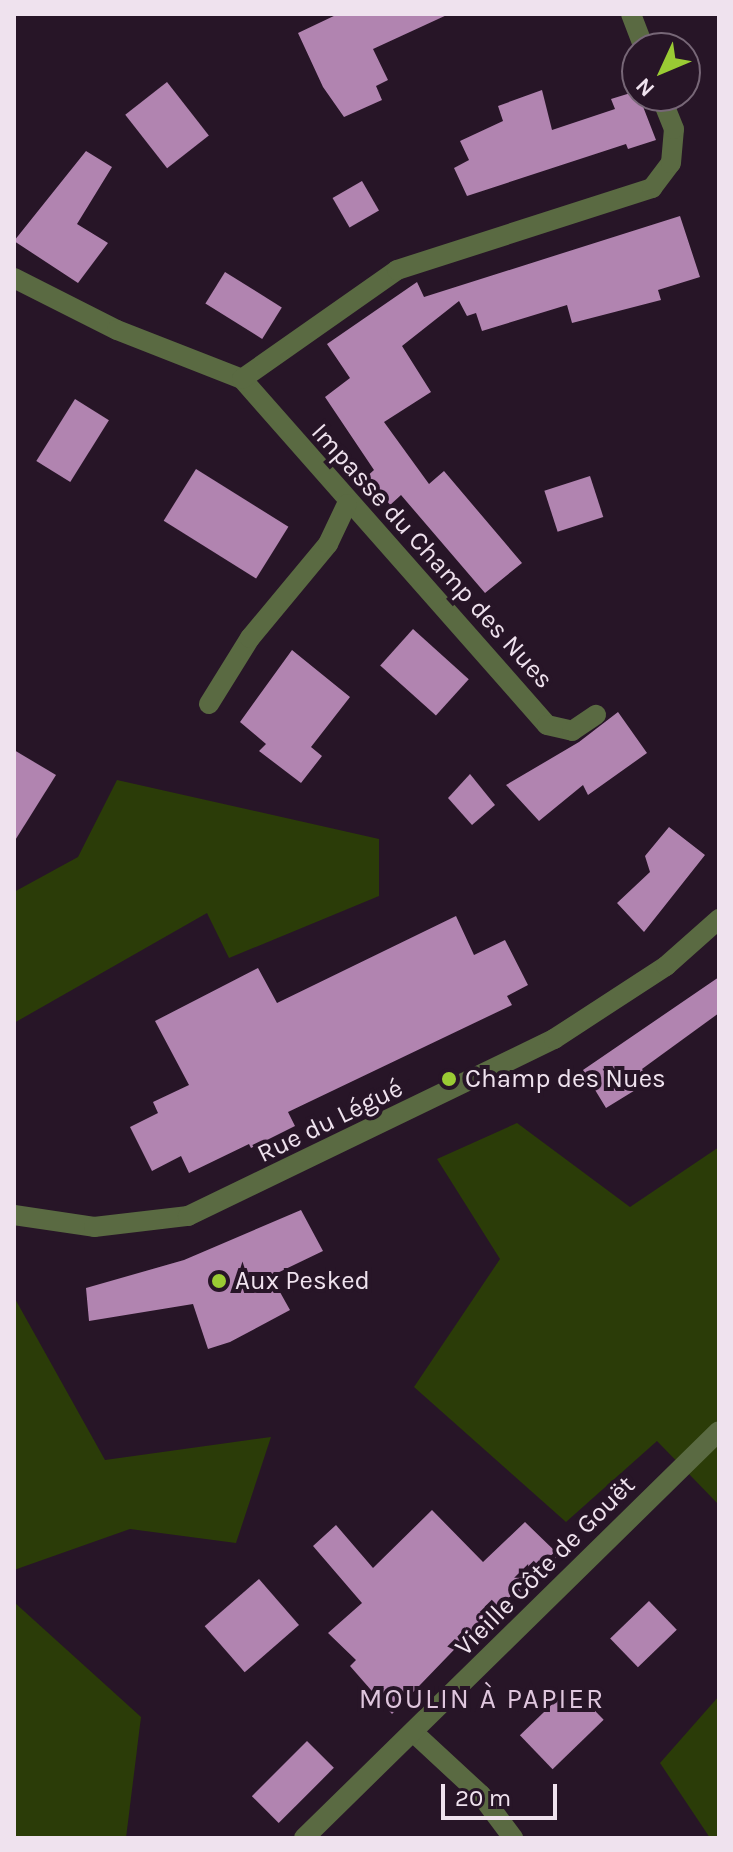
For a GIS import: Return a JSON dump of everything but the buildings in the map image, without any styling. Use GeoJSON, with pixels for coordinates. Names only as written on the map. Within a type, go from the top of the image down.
{"type":"FeatureCollection","features":[{"type":"Feature","properties":{"kind":"street"},"geometry":{"type":"LineString","coordinates":[[14,278],[117,330],[242,379],[397,270],[652,188],[671,163],[674,129],[667,112]]}},
{"type":"Feature","properties":{"kind":"street","name":"Impasse du Champ des Nues"},"geometry":{"type":"LineString","coordinates":[[242,379],[347,504],[443,602],[547,725],[572,731],[596,715]]}},
{"type":"Feature","properties":{"kind":"street"},"geometry":{"type":"LineString","coordinates":[[209,704],[250,638],[328,544],[347,504]]}},
{"type":"Feature","properties":{"kind":"street","name":"Rue du Légué"},"geometry":{"type":"LineString","coordinates":[[14,1215],[94,1227],[188,1216],[554,1039],[666,966],[719,919]]}},
{"type":"Feature","properties":{"kind":"street","name":"Vieille Côte de Gouët"},"geometry":{"type":"LineString","coordinates":[[304,1838],[719,1431]]}},
{"type":"Feature","properties":{"kind":"street"},"geometry":{"type":"LineString","coordinates":[[413,1732],[481,1795],[513,1838]]}},
{"type":"Feature","properties":{"kind":"green space"},"geometry":{"type":"Polygon","coordinates":[[[117,780],[379,839],[379,896],[229,958],[207,913],[14,1023],[14,892],[78,857],[117,780]]]}},
{"type":"Feature","properties":{"kind":"green space"},"geometry":{"type":"Polygon","coordinates":[[[517,1123],[630,1207],[719,1147],[719,1505],[657,1441],[566,1522],[414,1387],[500,1259],[437,1159],[517,1123]]]}},
{"type":"Feature","properties":{"kind":"green space"},"geometry":{"type":"Polygon","coordinates":[[[14,1297],[105,1460],[271,1437],[236,1543],[130,1529],[14,1570],[14,1297]]]}},
{"type":"Feature","properties":{"kind":"green space"},"geometry":{"type":"Polygon","coordinates":[[[14,1602],[141,1717],[126,1838],[14,1838],[14,1602]]]}},
{"type":"Feature","properties":{"kind":"green space"},"geometry":{"type":"Polygon","coordinates":[[[719,1696],[719,1838],[710,1838],[660,1763],[719,1696]]]}},
{"type":"Feature","properties":{"kind":"place","name":"Champ des Nues"},"geometry":{"type":"Point","coordinates":[449,1079]}},
{"type":"Feature","properties":{"kind":"place","name":"Aux Pesked"},"geometry":{"type":"Point","coordinates":[219,1281]}},
{"type":"Feature","properties":{"kind":"district","name":"MOULIN À PAPIER"},"geometry":{"type":"Point","coordinates":[482,1699]}}]}
